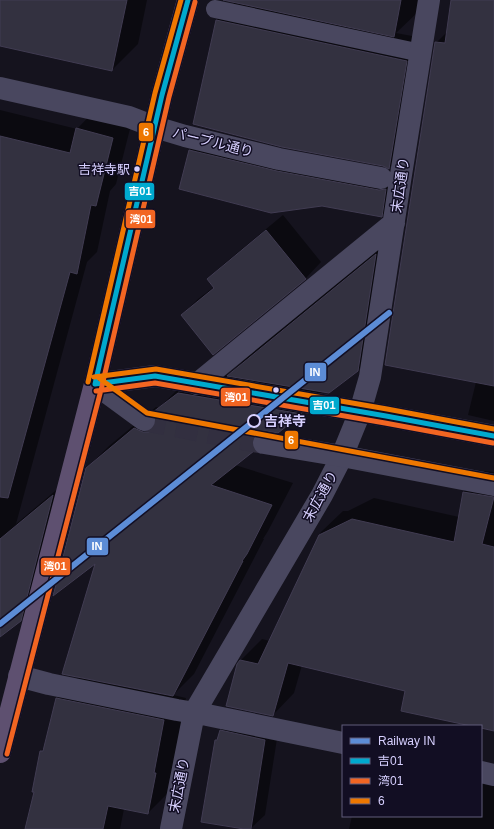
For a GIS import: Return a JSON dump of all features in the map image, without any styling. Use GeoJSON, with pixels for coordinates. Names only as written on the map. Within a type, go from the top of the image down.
{"type":"FeatureCollection","features":[{"type":"Feature","properties":{"kind":"main road"},"geometry":{"type":"LineString","coordinates":[[0,752],[95,384],[164,88],[188,0]]}},
{"type":"Feature","properties":{"kind":"street","name":"末広通り"},"geometry":{"type":"LineString","coordinates":[[171,829],[194,713],[322,495],[342,456],[360,412],[370,377],[429,0]]}},
{"type":"Feature","properties":{"kind":"street","name":"パープル通り"},"geometry":{"type":"LineString","coordinates":[[0,88],[129,117],[185,136],[279,159],[381,178]]}},
{"type":"Feature","properties":{"kind":"street"},"geometry":{"type":"LineString","coordinates":[[196,384],[394,223]]}},
{"type":"Feature","properties":{"kind":"street"},"geometry":{"type":"LineString","coordinates":[[95,384],[155,376],[394,417],[494,436]]}},
{"type":"Feature","properties":{"kind":"street"},"geometry":{"type":"LineString","coordinates":[[95,384],[144,420]]}},
{"type":"Feature","properties":{"kind":"street"},"geometry":{"type":"LineString","coordinates":[[264,443],[342,456],[494,485]]}},
{"type":"Feature","properties":{"kind":"street"},"geometry":{"type":"LineString","coordinates":[[19,676],[49,684],[342,743]]}},
{"type":"Feature","properties":{"kind":"street"},"geometry":{"type":"LineString","coordinates":[[482,772],[494,775]]}},
{"type":"Feature","properties":{"kind":"lane"},"geometry":{"type":"LineString","coordinates":[[215,9],[421,53]]}},
{"type":"Feature","properties":{"kind":"building"},"geometry":{"type":"Polygon","coordinates":[[[0,0],[127,0],[112,71],[0,46],[0,0]]]}},
{"type":"Feature","properties":{"kind":"building"},"geometry":{"type":"Polygon","coordinates":[[[223,0],[401,0],[394,37],[223,0]]]}},
{"type":"Feature","properties":{"kind":"building"},"geometry":{"type":"Polygon","coordinates":[[[451,0],[494,0],[494,386],[385,365],[435,42],[445,43],[451,0]]]}},
{"type":"Feature","properties":{"kind":"building"},"geometry":{"type":"Polygon","coordinates":[[[216,20],[407,61],[389,169],[383,166],[282,147],[193,124],[216,20]]]}},
{"type":"Feature","properties":{"kind":"building"},"geometry":{"type":"Polygon","coordinates":[[[76,128],[113,138],[96,206],[91,205],[77,274],[70,272],[8,498],[0,497],[0,136],[70,153],[76,128]]]}},
{"type":"Feature","properties":{"kind":"building"},"geometry":{"type":"Polygon","coordinates":[[[189,150],[277,171],[379,190],[386,189],[382,217],[322,206],[271,213],[179,189],[189,150]]]}},
{"type":"Feature","properties":{"kind":"building"},"geometry":{"type":"Polygon","coordinates":[[[266,230],[306,279],[213,355],[181,315],[214,288],[207,279],[266,230]]]}},
{"type":"Feature","properties":{"kind":"building"},"geometry":{"type":"Polygon","coordinates":[[[376,254],[358,371],[329,393],[227,376],[376,254]]]}},
{"type":"Feature","properties":{"kind":"building"},"geometry":{"type":"Polygon","coordinates":[[[178,393],[302,414],[278,433],[259,431],[252,441],[254,451],[211,485],[272,505],[173,696],[62,674],[95,564],[53,596],[86,468],[134,428],[143,432],[149,432],[154,428],[156,415],[153,412],[178,393]]]}},
{"type":"Feature","properties":{"kind":"building"},"geometry":{"type":"Polygon","coordinates":[[[463,492],[494,497],[482,544],[494,547],[494,731],[482,728],[482,725],[466,725],[401,711],[405,691],[288,663],[273,716],[226,706],[237,664],[240,660],[258,664],[319,535],[352,519],[454,542],[463,492]]]}},
{"type":"Feature","properties":{"kind":"building"},"geometry":{"type":"Polygon","coordinates":[[[53,495],[21,621],[0,637],[0,539],[53,495]]]}},
{"type":"Feature","properties":{"kind":"building"},"geometry":{"type":"Polygon","coordinates":[[[56,698],[164,720],[148,814],[108,806],[103,829],[25,829],[34,792],[32,792],[40,751],[43,751],[56,698]]]}},
{"type":"Feature","properties":{"kind":"building"},"geometry":{"type":"Polygon","coordinates":[[[220,730],[265,740],[251,829],[201,822],[215,740],[217,740],[220,730]]]}},
{"type":"Feature","properties":{"kind":"tunnel"},"geometry":{"type":"LineString","coordinates":[[144,420],[264,443]]}},
{"type":"Feature","properties":{"kind":"rail line","name":"IN"},"geometry":{"type":"LineString","coordinates":[[0,624],[389,313]]}},
{"type":"Feature","properties":{"kind":"transit line","name":"6"},"geometry":{"type":"LineString","coordinates":[[88,382],[155,93],[181,0]]}},
{"type":"Feature","properties":{"kind":"transit line","name":"吉01"},"geometry":{"type":"LineString","coordinates":[[95,384],[162,95],[188,0]]}},
{"type":"Feature","properties":{"kind":"transit line","name":"湾01"},"geometry":{"type":"LineString","coordinates":[[7,754],[102,386],[169,97],[195,2]]}},
{"type":"Feature","properties":{"kind":"transit line","name":"6"},"geometry":{"type":"LineString","coordinates":[[94,377],[156,369],[494,429]]}},
{"type":"Feature","properties":{"kind":"transit line","name":"吉01"},"geometry":{"type":"LineString","coordinates":[[95,384],[155,376],[494,436]]}},
{"type":"Feature","properties":{"kind":"transit line","name":"6"},"geometry":{"type":"LineString","coordinates":[[99,378],[147,413],[494,478]]}},
{"type":"Feature","properties":{"kind":"transit line","name":"湾01"},"geometry":{"type":"LineString","coordinates":[[96,391],[155,383],[493,443]]}},
{"type":"Feature","properties":{"kind":"place","name":"吉祥寺駅"},"geometry":{"type":"Point","coordinates":[137,169]}},
{"type":"Feature","properties":{"kind":"place","name":"吉祥寺"},"geometry":{"type":"Point","coordinates":[254,421]}}]}
